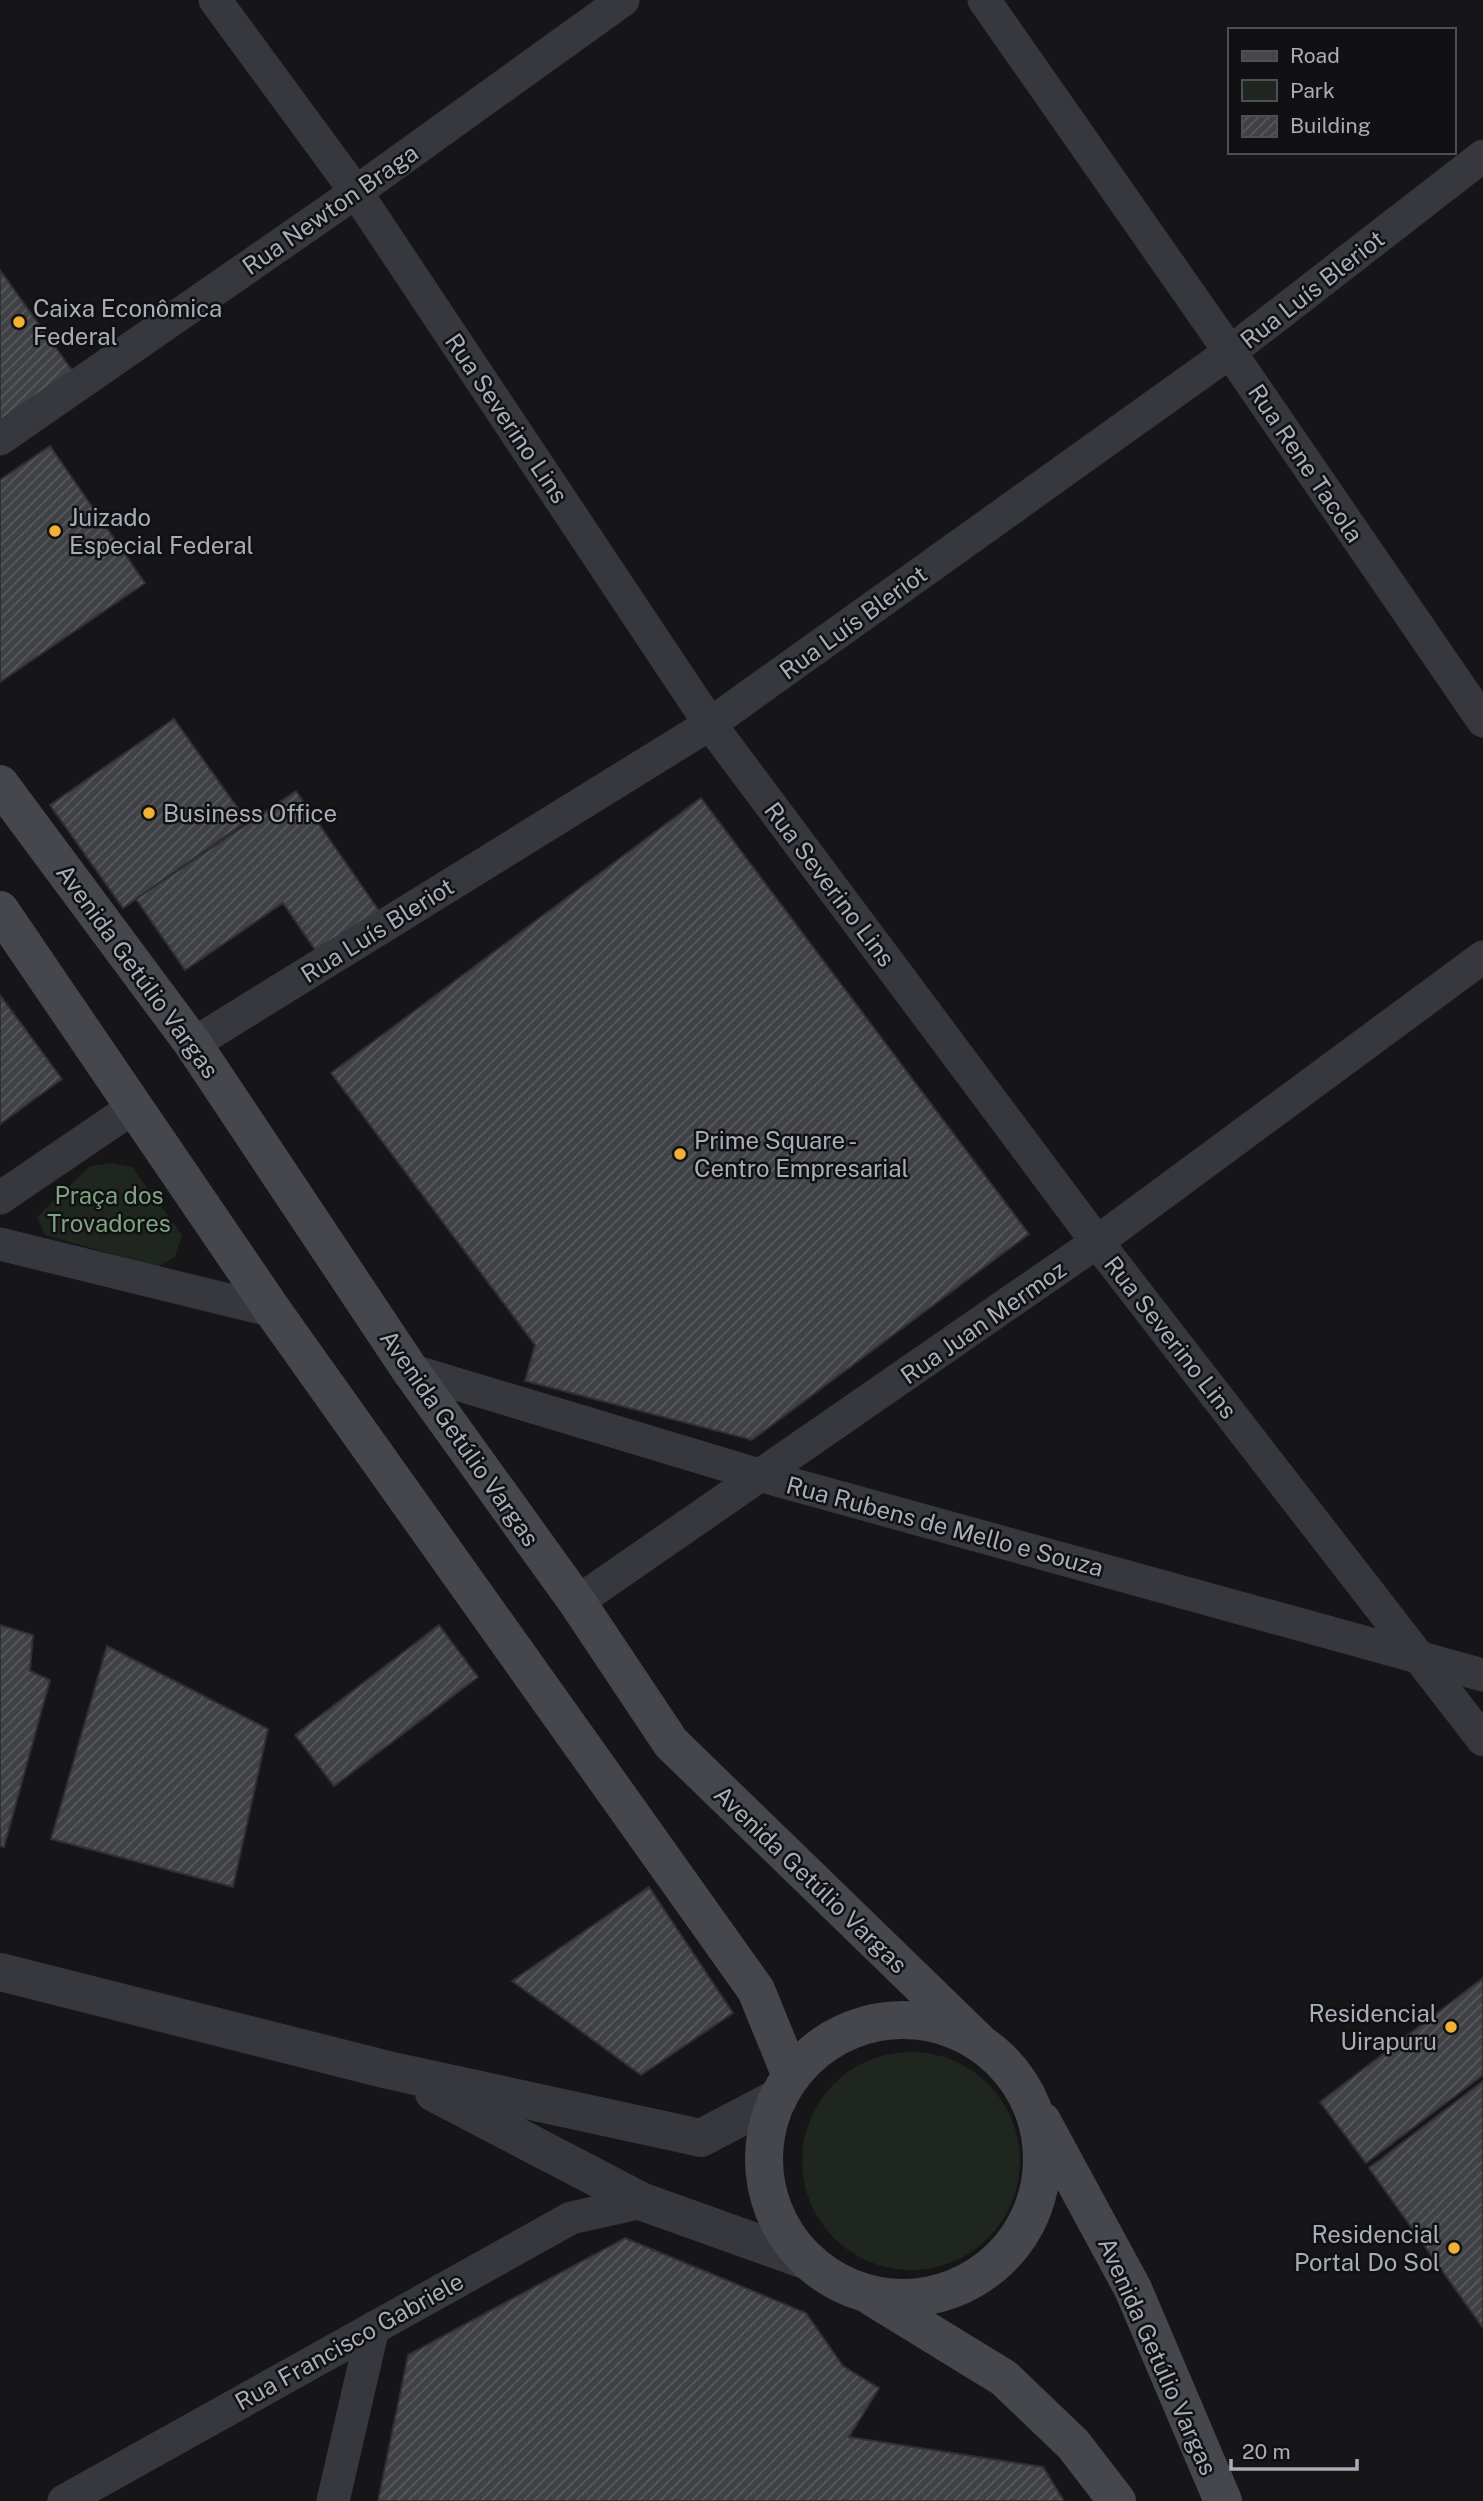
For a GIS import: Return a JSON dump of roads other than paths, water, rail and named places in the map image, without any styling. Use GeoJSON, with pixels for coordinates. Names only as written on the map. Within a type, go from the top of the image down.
{"type":"FeatureCollection","features":[{"type":"Feature","properties":{"kind":"main road","name":"Avenida Getúlio Vargas"},"geometry":{"type":"LineString","coordinates":[[0,784],[193,1044],[410,1370],[577,1602],[671,1743],[978,2041],[1009,2067],[1031,2100],[1133,2289],[1223,2501]]}},
{"type":"Feature","properties":{"kind":"main road"},"geometry":{"type":"LineString","coordinates":[[0,910],[273,1311],[756,1990],[785,2086]]}},
{"type":"Feature","properties":{"kind":"main road","name":"Avenida Getúlio Vargas"},"geometry":{"type":"LineString","coordinates":[[978,2041],[947,2026],[913,2020],[878,2022],[845,2033],[815,2051],[785,2086],[765,2139],[766,2184],[781,2225],[808,2261],[844,2285],[864,2293],[1004,2378],[1073,2444],[1117,2501]]}},
{"type":"Feature","properties":{"kind":"main road","name":"Avenida Getúlio Vargas"},"geometry":{"type":"LineString","coordinates":[[864,2293],[911,2298],[922,2296],[956,2288],[996,2264],[1026,2228],[1042,2184],[1031,2100]]}},
{"type":"Feature","properties":{"kind":"street","name":"Rua Severino Lins"},"geometry":{"type":"LineString","coordinates":[[215,0],[356,192],[710,724],[1097,1242],[1483,1740]]}},
{"type":"Feature","properties":{"kind":"street","name":"Rua Newton Braga"},"geometry":{"type":"LineString","coordinates":[[0,439],[356,192],[622,0]]}},
{"type":"Feature","properties":{"kind":"street","name":"Rua Rene Tacola"},"geometry":{"type":"LineString","coordinates":[[984,0],[1483,721]]}},
{"type":"Feature","properties":{"kind":"street","name":"Rua Luís Bleriot"},"geometry":{"type":"LineString","coordinates":[[193,1044],[710,724],[1230,352],[1483,156]]}},
{"type":"Feature","properties":{"kind":"street","name":"Rua Juan Mermoz"},"geometry":{"type":"LineString","coordinates":[[577,1602],[1097,1242],[1483,957]]}},
{"type":"Feature","properties":{"kind":"street"},"geometry":{"type":"LineString","coordinates":[[0,1198],[134,1107]]}},
{"type":"Feature","properties":{"kind":"street"},"geometry":{"type":"LineString","coordinates":[[0,1244],[273,1311]]}},
{"type":"Feature","properties":{"kind":"street","name":"Rua Rubens de Mello e Souza"},"geometry":{"type":"LineString","coordinates":[[410,1370],[762,1476],[1483,1675]]}},
{"type":"Feature","properties":{"kind":"street"},"geometry":{"type":"LineString","coordinates":[[0,1972],[388,2070],[701,2138],[785,2086]]}},
{"type":"Feature","properties":{"kind":"street"},"geometry":{"type":"LineString","coordinates":[[388,2070],[643,2202],[808,2261]]}},
{"type":"Feature","properties":{"kind":"street","name":"Rua Francisco Gabriele"},"geometry":{"type":"LineString","coordinates":[[64,2501],[571,2218],[643,2202]]}},
{"type":"Feature","properties":{"kind":"street"},"geometry":{"type":"LineString","coordinates":[[333,2501],[373,2328]]}},
{"type":"Feature","properties":{"kind":"place","name":"Caixa Econômica Federal"},"geometry":{"type":"Point","coordinates":[19,322]}},
{"type":"Feature","properties":{"kind":"place","name":"Juizado Especial Federal"},"geometry":{"type":"Point","coordinates":[55,531]}},
{"type":"Feature","properties":{"kind":"place","name":"Business Office"},"geometry":{"type":"Point","coordinates":[149,813]}},
{"type":"Feature","properties":{"kind":"place","name":"Prime Square - Centro Empresarial"},"geometry":{"type":"Point","coordinates":[680,1154]}},
{"type":"Feature","properties":{"kind":"place","name":"Residencial Uirapuru"},"geometry":{"type":"Point","coordinates":[1451,2027]}},
{"type":"Feature","properties":{"kind":"place","name":"Residencial Portal Do Sol"},"geometry":{"type":"Point","coordinates":[1454,2248]}},
{"type":"Feature","properties":{"kind":"park label","name":"Praça dos Trovadores"},"geometry":{"type":"Point","coordinates":[109,1209]}}]}
